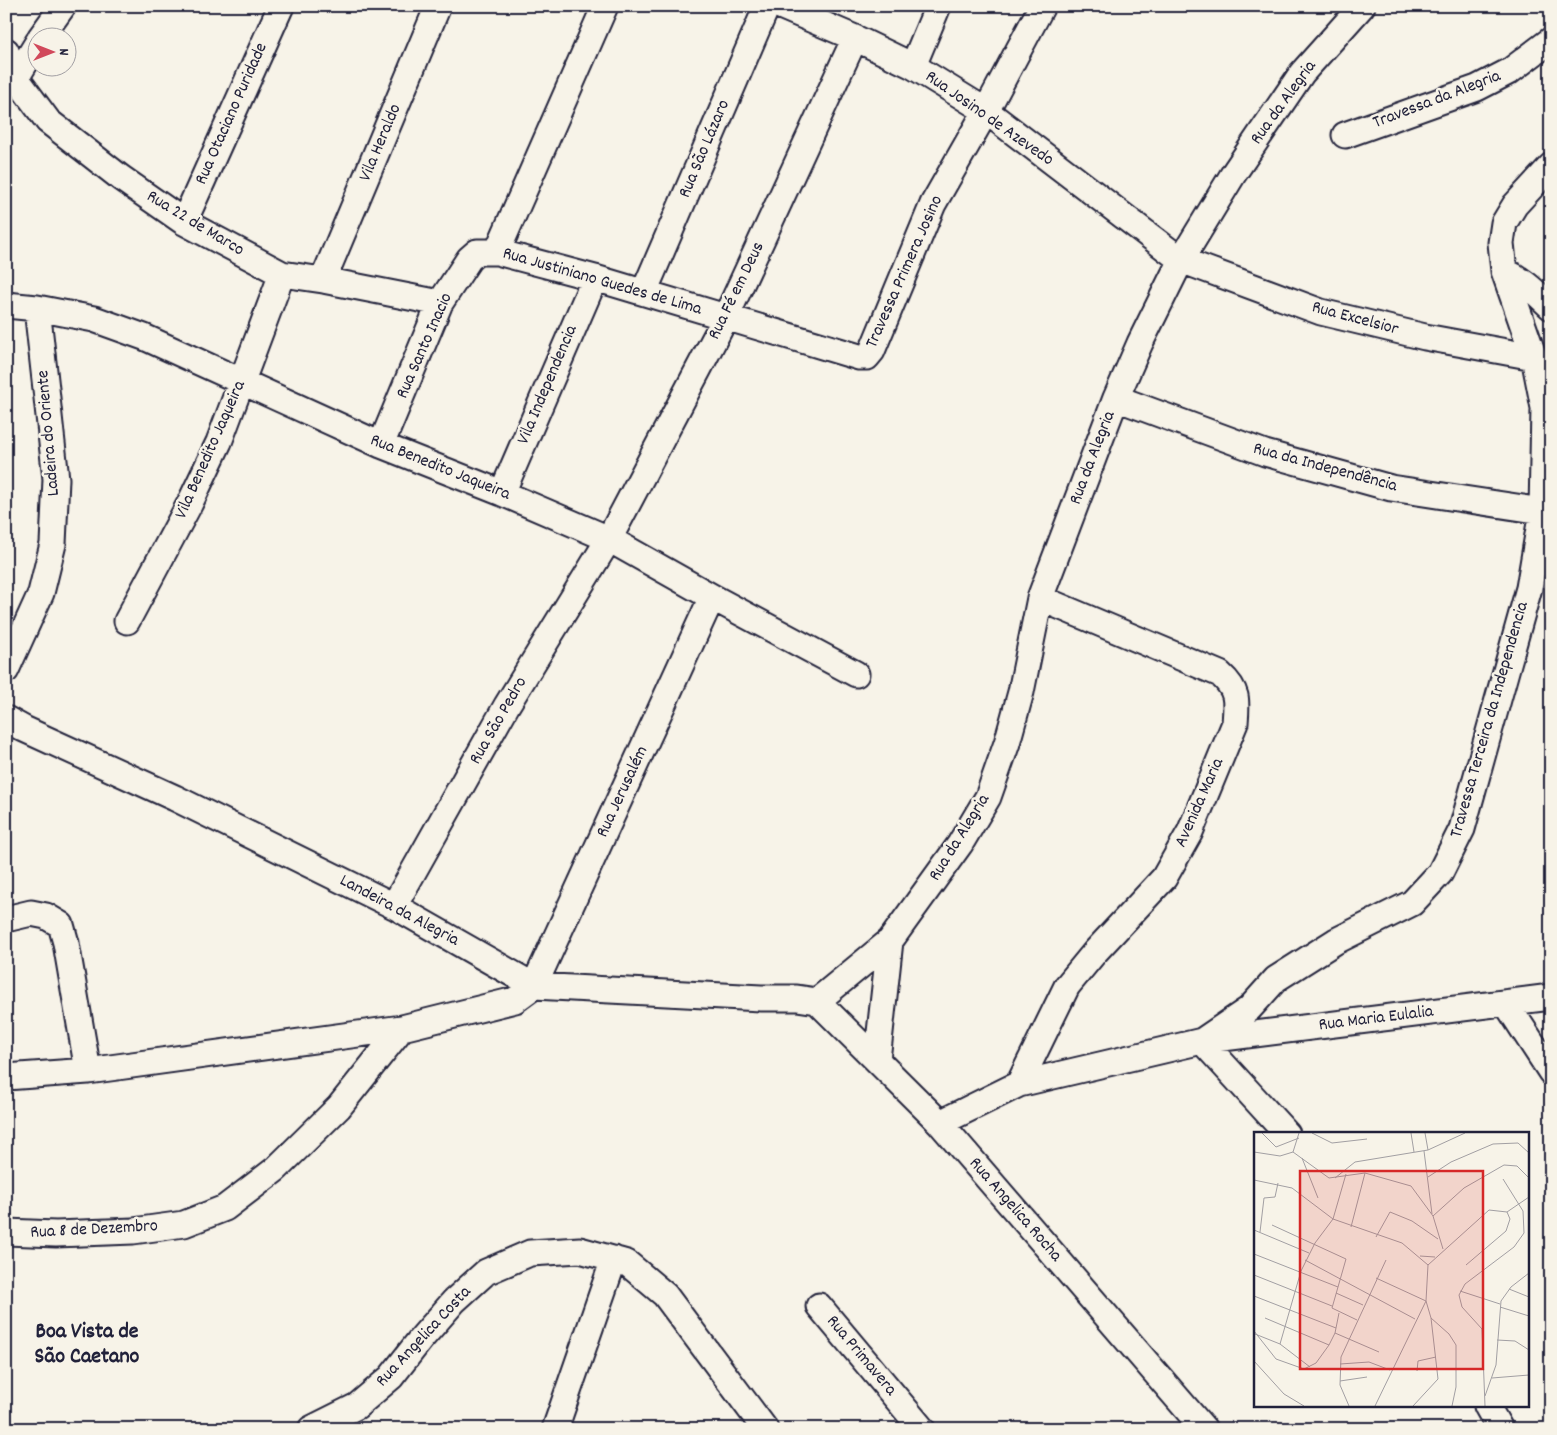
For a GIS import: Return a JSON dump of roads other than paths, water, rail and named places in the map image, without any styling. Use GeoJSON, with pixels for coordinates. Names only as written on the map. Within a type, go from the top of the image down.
{"type":"FeatureCollection","features":[{"type":"Feature","properties":{"kind":"street"},"geometry":{"type":"LineString","coordinates":[[47,28],[63,6]]}},
{"type":"Feature","properties":{"kind":"street","name":"Rua Otaciano Puridade"},"geometry":{"type":"LineString","coordinates":[[184,222],[280,6]]}},
{"type":"Feature","properties":{"kind":"street","name":"Vila Heraldo"},"geometry":{"type":"LineString","coordinates":[[323,280],[438,6]]}},
{"type":"Feature","properties":{"kind":"street","name":"Rua Santo Inacio"},"geometry":{"type":"LineString","coordinates":[[382,445],[440,303],[469,259],[487,252],[605,6]]}},
{"type":"Feature","properties":{"kind":"street","name":"Rua São Lázaro"},"geometry":{"type":"LineString","coordinates":[[644,292],[766,6]]}},
{"type":"Feature","properties":{"kind":"street","name":"Rua Josino de Azevedo"},"geometry":{"type":"LineString","coordinates":[[780,6],[855,38],[913,66],[986,111],[1181,260]]}},
{"type":"Feature","properties":{"kind":"street"},"geometry":{"type":"LineString","coordinates":[[913,66],[938,6]]}},
{"type":"Feature","properties":{"kind":"street"},"geometry":{"type":"LineString","coordinates":[[986,111],[1042,6]]}},
{"type":"Feature","properties":{"kind":"street","name":"Rua da Alegria"},"geometry":{"type":"LineString","coordinates":[[816,1001],[890,942],[960,844],[988,797],[1007,743],[1016,709],[1040,598],[1116,398],[1140,343],[1181,260],[1234,173],[1302,73],[1362,6]]}},
{"type":"Feature","properties":{"kind":"street","name":"Rua Fé em Deus"},"geometry":{"type":"LineString","coordinates":[[609,539],[726,317],[855,38]]}},
{"type":"Feature","properties":{"kind":"street","name":"Travessa da Alegria"},"geometry":{"type":"LineString","coordinates":[[1345,135],[1477,88],[1510,71],[1551,40]]}},
{"type":"Feature","properties":{"kind":"street","name":"Rua 22 de Marco"},"geometry":{"type":"LineString","coordinates":[[6,51],[16,78],[48,121],[121,178],[184,222],[282,274],[323,280],[440,303]]}},
{"type":"Feature","properties":{"kind":"street"},"geometry":{"type":"LineString","coordinates":[[16,78],[28,58]]}},
{"type":"Feature","properties":{"kind":"street","name":"Travessa Primera Josino"},"geometry":{"type":"LineString","coordinates":[[726,317],[859,357],[867,357],[872,351],[933,204],[986,111]]}},
{"type":"Feature","properties":{"kind":"street","name":"Travessa Terceira da Independencia"},"geometry":{"type":"LineString","coordinates":[[940,1123],[1019,1084],[1202,1041],[1249,1009],[1276,979],[1336,942],[1412,903],[1440,873],[1462,829],[1529,588],[1542,511],[1544,408],[1534,357],[1504,271],[1501,244],[1504,223],[1515,205],[1551,166]]}},
{"type":"Feature","properties":{"kind":"street","name":"Rua Justiniano Guedes de Lima"},"geometry":{"type":"LineString","coordinates":[[487,252],[595,278],[726,317]]}},
{"type":"Feature","properties":{"kind":"street","name":"Rua Excelsior"},"geometry":{"type":"LineString","coordinates":[[1181,260],[1321,312],[1425,337],[1534,357]]}},
{"type":"Feature","properties":{"kind":"street"},"geometry":{"type":"LineString","coordinates":[[1504,271],[1525,283],[1551,308]]}},
{"type":"Feature","properties":{"kind":"street","name":"Vila Benedito Jaqueira"},"geometry":{"type":"LineString","coordinates":[[127,621],[194,494],[219,442],[282,274]]}},
{"type":"Feature","properties":{"kind":"street","name":"Vila Independencia"},"geometry":{"type":"LineString","coordinates":[[502,493],[595,278]]}},
{"type":"Feature","properties":{"kind":"street","name":"Rua Benedito Jaqueira"},"geometry":{"type":"LineString","coordinates":[[6,305],[37,308],[94,319],[144,337],[382,445],[502,493],[609,539],[856,674]]}},
{"type":"Feature","properties":{"kind":"street","name":"Ladeira do Oriente"},"geometry":{"type":"LineString","coordinates":[[6,670],[41,593],[53,544],[56,479],[37,308]]}},
{"type":"Feature","properties":{"kind":"street","name":"Rua da Independência"},"geometry":{"type":"LineString","coordinates":[[1116,398],[1265,453],[1391,488],[1542,511]]}},
{"type":"Feature","properties":{"kind":"street","name":"Rua São Pedro"},"geometry":{"type":"LineString","coordinates":[[394,906],[506,705],[609,539]]}},
{"type":"Feature","properties":{"kind":"street","name":"Rua Jerusalém"},"geometry":{"type":"LineString","coordinates":[[534,986],[712,597]]}},
{"type":"Feature","properties":{"kind":"street","name":"Avenida Maria"},"geometry":{"type":"LineString","coordinates":[[1019,1084],[1067,986],[1095,952],[1164,878],[1190,832],[1235,723],[1237,706],[1234,689],[1220,674],[1040,598]]}},
{"type":"Feature","properties":{"kind":"street","name":"Landeira da Alegria"},"geometry":{"type":"LineString","coordinates":[[6,719],[24,730],[175,798],[394,906],[534,986],[761,998],[797,998],[816,1001]]}},
{"type":"Feature","properties":{"kind":"street"},"geometry":{"type":"LineString","coordinates":[[6,919],[31,913],[46,916],[61,926],[66,943],[88,1071]]}},
{"type":"Feature","properties":{"kind":"street","name":"Rua da Alegria"},"geometry":{"type":"LineString","coordinates":[[877,1060],[890,942]]}},
{"type":"Feature","properties":{"kind":"street"},"geometry":{"type":"LineString","coordinates":[[6,1077],[88,1071],[402,1028],[515,1000],[534,986]]}},
{"type":"Feature","properties":{"kind":"street","name":"Rua Maria Eulalia"},"geometry":{"type":"LineString","coordinates":[[1202,1041],[1551,997]]}},
{"type":"Feature","properties":{"kind":"street","name":"Rua Angelica Rocha"},"geometry":{"type":"LineString","coordinates":[[816,1001],[940,1123],[1204,1429]]}},
{"type":"Feature","properties":{"kind":"street"},"geometry":{"type":"LineString","coordinates":[[1506,1003],[1551,1072]]}},
{"type":"Feature","properties":{"kind":"street","name":"Rua 8 de Dezembro"},"geometry":{"type":"LineString","coordinates":[[6,1232],[56,1234],[133,1232],[184,1224],[225,1208],[276,1169],[339,1107],[402,1028]]}},
{"type":"Feature","properties":{"kind":"street"},"geometry":{"type":"LineString","coordinates":[[1202,1041],[1285,1132]]}},
{"type":"Feature","properties":{"kind":"street","name":"Rua Angelica Costa"},"geometry":{"type":"LineString","coordinates":[[311,1429],[357,1406],[391,1377],[454,1300],[486,1272],[530,1253],[580,1250],[621,1261]]}},
{"type":"Feature","properties":{"kind":"street"},"geometry":{"type":"LineString","coordinates":[[555,1429],[621,1261],[665,1295],[766,1429]]}},
{"type":"Feature","properties":{"kind":"street","name":"Rua Primavera"},"geometry":{"type":"LineString","coordinates":[[819,1306],[922,1429]]}},
{"type":"Feature","properties":{"kind":"street"},"geometry":{"type":"LineString","coordinates":[[1488,1408],[1500,1429]]}},
{"type":"Feature","properties":{"kind":"district","name":"Boa Vista de São Caetano"},"geometry":{"type":"Point","coordinates":[87,1344]}}]}
